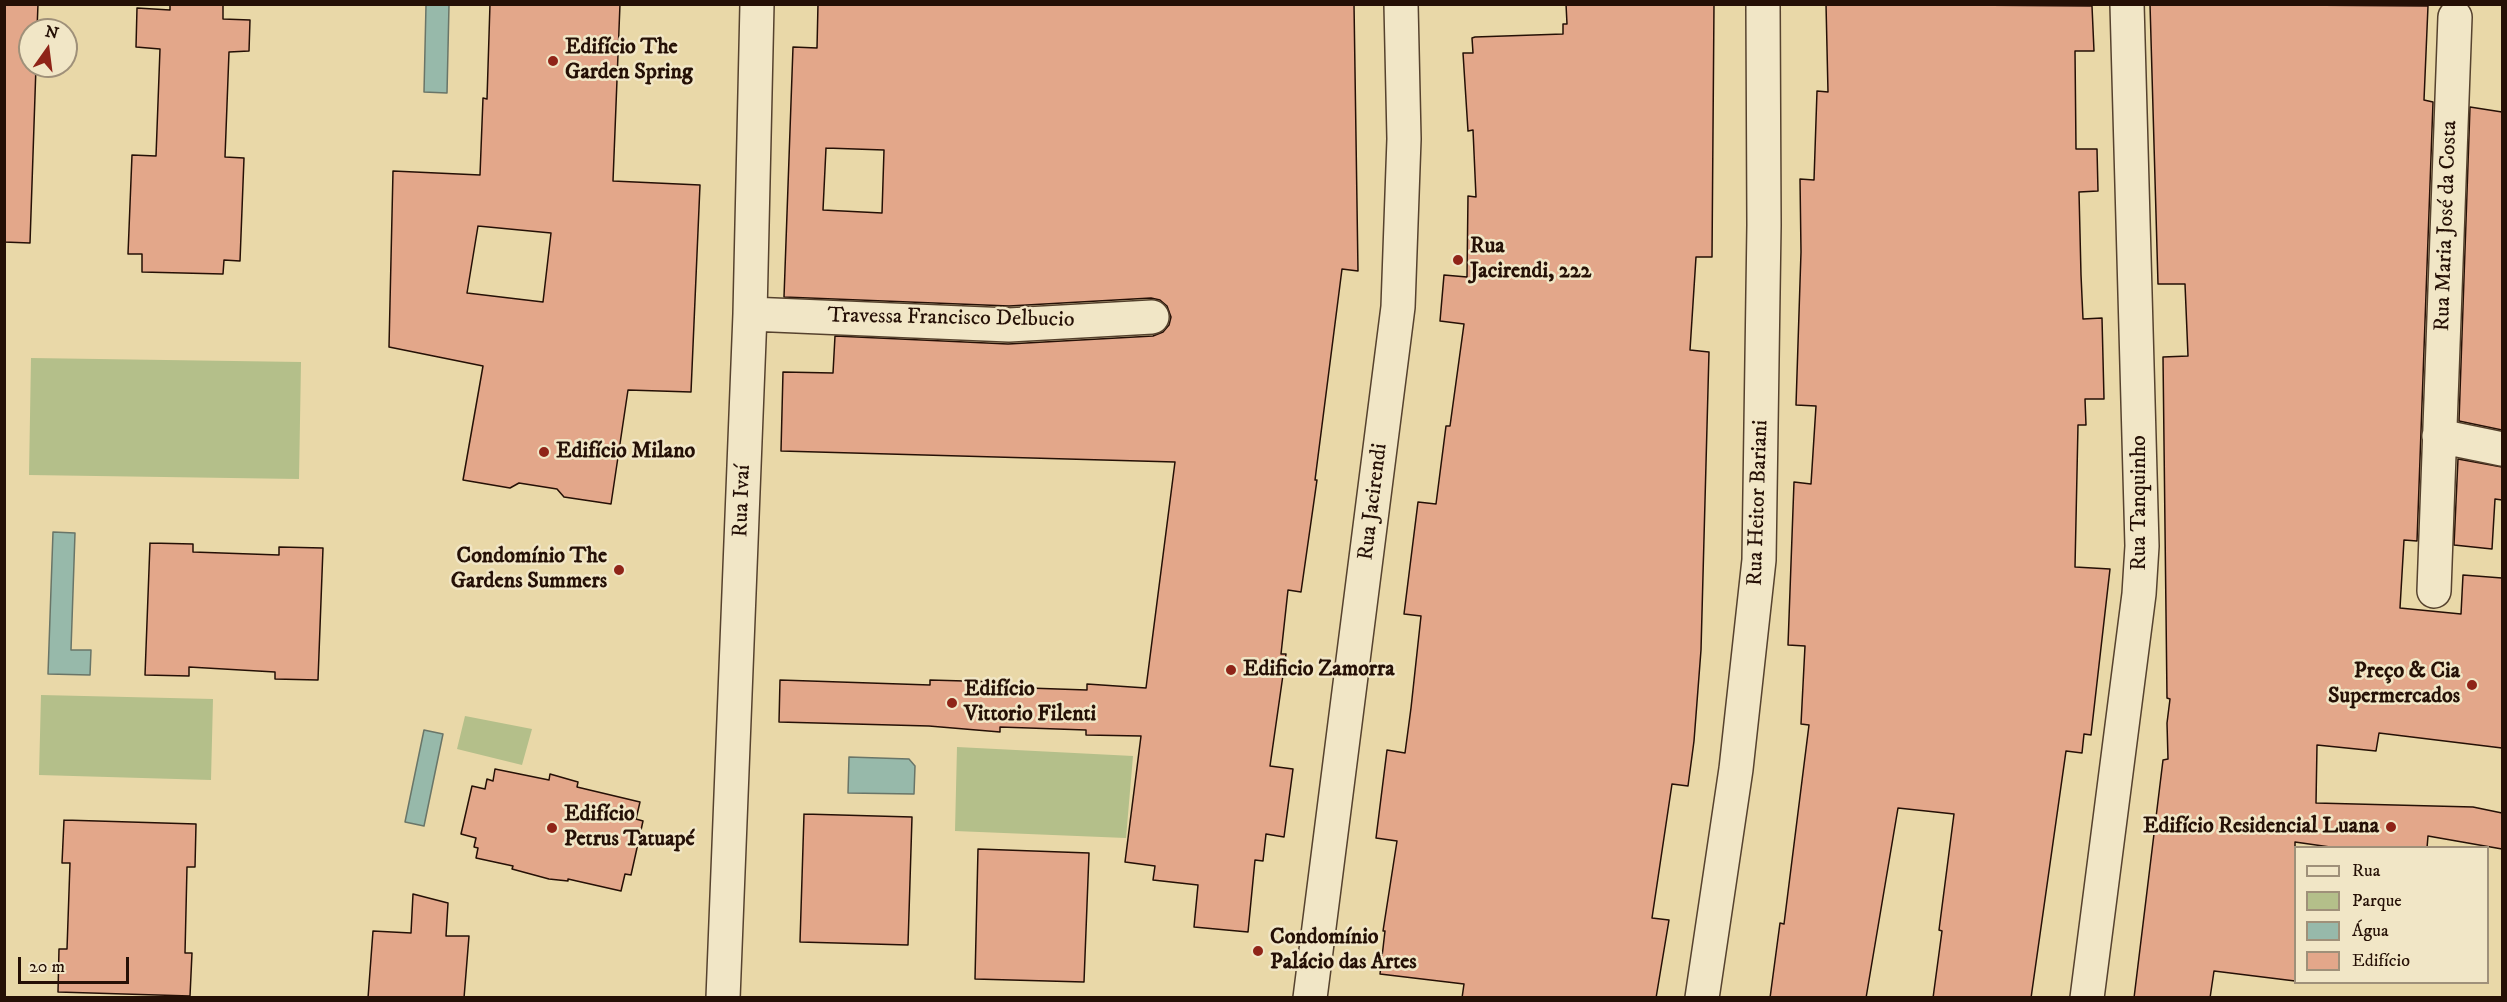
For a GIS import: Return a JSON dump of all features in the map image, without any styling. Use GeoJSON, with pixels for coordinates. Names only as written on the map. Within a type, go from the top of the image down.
{"type":"FeatureCollection","features":[{"type":"Feature","properties":{"kind":"street","name":"Rua Ivaí"},"geometry":{"type":"LineString","coordinates":[[723,998],[750,314],[757,4]]}},
{"type":"Feature","properties":{"kind":"street","name":"Rua Jacirendi"},"geometry":{"type":"LineString","coordinates":[[1310,998],[1398,307],[1404,139],[1401,4]]}},
{"type":"Feature","properties":{"kind":"street","name":"Rua Heitor Bariani"},"geometry":{"type":"LineString","coordinates":[[1702,998],[1736,769],[1760,560],[1764,225],[1763,4]]}},
{"type":"Feature","properties":{"kind":"street","name":"Rua Tanquinho"},"geometry":{"type":"LineString","coordinates":[[2087,998],[2139,594],[2142,546],[2127,4]]}},
{"type":"Feature","properties":{"kind":"street","name":"Rua Maria José da Costa"},"geometry":{"type":"LineString","coordinates":[[2434,591],[2455,17]]}},
{"type":"Feature","properties":{"kind":"street","name":"Travessa Francisco Delbucio"},"geometry":{"type":"LineString","coordinates":[[750,314],[1009,325],[1152,317]]}},
{"type":"Feature","properties":{"kind":"street"},"geometry":{"type":"LineString","coordinates":[[2439,435],[2502,449]]}},
{"type":"Feature","properties":{"kind":"green space"},"geometry":{"type":"Polygon","coordinates":[[[31,358],[301,362],[299,479],[29,475],[31,358]]]}},
{"type":"Feature","properties":{"kind":"green space"},"geometry":{"type":"Polygon","coordinates":[[[41,695],[213,699],[211,780],[39,775],[41,695]]]}},
{"type":"Feature","properties":{"kind":"green space"},"geometry":{"type":"Polygon","coordinates":[[[465,716],[532,729],[522,765],[457,749],[465,716]]]}},
{"type":"Feature","properties":{"kind":"green space"},"geometry":{"type":"Polygon","coordinates":[[[957,747],[1133,756],[1126,838],[955,831],[957,747]]]}},
{"type":"Feature","properties":{"kind":"water"},"geometry":{"type":"Polygon","coordinates":[[[426,5],[449,5],[447,93],[424,92],[426,5]]]}},
{"type":"Feature","properties":{"kind":"water"},"geometry":{"type":"Polygon","coordinates":[[[53,532],[75,533],[71,650],[91,650],[90,675],[48,674],[53,532]]]}},
{"type":"Feature","properties":{"kind":"water"},"geometry":{"type":"Polygon","coordinates":[[[424,730],[443,734],[424,826],[405,822],[424,730]]]}},
{"type":"Feature","properties":{"kind":"water"},"geometry":{"type":"Polygon","coordinates":[[[849,757],[909,759],[915,766],[914,794],[848,793],[849,757]]]}},
{"type":"Feature","properties":{"kind":"building"},"geometry":{"type":"Polygon","coordinates":[[[4,4],[38,4],[37,18],[18,18],[18,78],[36,78],[30,243],[4,242],[4,4]]]}},
{"type":"Feature","properties":{"kind":"building"},"geometry":{"type":"Polygon","coordinates":[[[170,4],[223,4],[223,19],[250,20],[249,51],[229,52],[225,157],[244,158],[240,261],[224,260],[223,274],[142,272],[142,254],[128,254],[132,155],[156,156],[160,49],[136,47],[137,8],[170,10],[170,4]]]}},
{"type":"Feature","properties":{"kind":"building"},"geometry":{"type":"Polygon","coordinates":[[[490,4],[620,4],[613,181],[700,185],[691,392],[628,390],[611,504],[564,497],[557,489],[519,483],[510,488],[463,480],[483,366],[389,347],[393,171],[480,175],[483,98],[487,99],[490,4]],[[478,226],[467,293],[543,302],[551,233],[478,226]]]}},
{"type":"Feature","properties":{"kind":"building"},"geometry":{"type":"Polygon","coordinates":[[[818,4],[1354,4],[1358,271],[1342,269],[1301,592],[1288,590],[1281,654],[1286,654],[1270,766],[1293,769],[1284,837],[1266,834],[1263,861],[1255,860],[1248,932],[1194,927],[1198,885],[1153,880],[1155,866],[1125,862],[1141,736],[1086,735],[1086,730],[1000,727],[1000,732],[929,726],[779,722],[780,680],[930,685],[930,680],[999,682],[999,687],[1087,690],[1087,684],[1146,688],[1175,462],[781,451],[783,372],[833,373],[835,336],[1008,344],[1153,336],[1163,332],[1169,325],[1171,317],[1167,306],[1160,300],[1151,298],[1009,306],[784,297],[793,47],[817,48],[818,4]],[[826,148],[823,210],[882,213],[884,150],[826,148]]]}},
{"type":"Feature","properties":{"kind":"building"},"geometry":{"type":"Polygon","coordinates":[[[1566,4],[1714,4],[1712,257],[1696,257],[1690,350],[1709,352],[1701,650],[1694,741],[1688,786],[1672,784],[1652,918],[1669,920],[1656,998],[1462,998],[1464,984],[1380,974],[1385,931],[1383,931],[1397,841],[1376,838],[1387,750],[1405,753],[1411,708],[1421,616],[1404,614],[1418,502],[1436,504],[1446,426],[1450,426],[1464,324],[1440,321],[1444,275],[1467,277],[1468,196],[1476,197],[1473,130],[1468,131],[1463,53],[1473,53],[1472,38],[1475,37],[1563,34],[1563,24],[1567,24],[1566,4]]]}},
{"type":"Feature","properties":{"kind":"building"},"geometry":{"type":"Polygon","coordinates":[[[1826,4],[2092,6],[2094,51],[2075,51],[2076,149],[2097,149],[2098,191],[2079,192],[2081,275],[2083,319],[2102,318],[2104,399],[2085,399],[2086,425],[2078,425],[2075,567],[2110,569],[2091,735],[2084,734],[2082,753],[2066,751],[2031,998],[1933,998],[1954,814],[1898,808],[1866,998],[1770,998],[1780,923],[1784,924],[1809,725],[1801,724],[1805,646],[1788,645],[1794,482],[1811,484],[1816,406],[1796,405],[1801,252],[1800,179],[1814,180],[1817,91],[1828,92],[1826,4]]]}},
{"type":"Feature","properties":{"kind":"building"},"geometry":{"type":"Polygon","coordinates":[[[2150,4],[2428,6],[2424,100],[2433,102],[2417,541],[2404,540],[2400,608],[2461,614],[2463,575],[2502,578],[2502,748],[2379,733],[2376,751],[2317,745],[2316,803],[2473,807],[2502,813],[2502,849],[2428,836],[2427,846],[2323,846],[2295,842],[2294,981],[2214,971],[2210,998],[2134,998],[2163,760],[2168,759],[2167,723],[2170,699],[2167,698],[2163,357],[2188,356],[2185,284],[2158,284],[2150,4]]]}},
{"type":"Feature","properties":{"kind":"building"},"geometry":{"type":"Polygon","coordinates":[[[2470,107],[2502,112],[2502,430],[2459,421],[2470,107]]]}},
{"type":"Feature","properties":{"kind":"building"},"geometry":{"type":"Polygon","coordinates":[[[2458,459],[2502,467],[2502,500],[2495,499],[2492,549],[2454,545],[2458,459]]]}},
{"type":"Feature","properties":{"kind":"building"},"geometry":{"type":"Polygon","coordinates":[[[150,543],[193,544],[193,552],[279,555],[279,547],[323,548],[318,680],[275,679],[275,672],[189,667],[189,676],[145,675],[150,543]]]}},
{"type":"Feature","properties":{"kind":"building","name":"Edifício Petrus Tatuapé"},"geometry":{"type":"Polygon","coordinates":[[[495,769],[549,780],[550,774],[578,782],[577,787],[640,802],[636,819],[643,821],[631,875],[625,874],[621,891],[568,879],[568,881],[549,879],[512,869],[513,866],[476,858],[478,848],[474,847],[476,838],[461,834],[472,786],[485,789],[487,779],[493,781],[495,769]]]}},
{"type":"Feature","properties":{"kind":"building"},"geometry":{"type":"Polygon","coordinates":[[[804,814],[912,817],[908,945],[800,942],[804,814]]]}},
{"type":"Feature","properties":{"kind":"building"},"geometry":{"type":"Polygon","coordinates":[[[64,820],[196,824],[195,867],[187,867],[185,953],[192,953],[190,996],[58,992],[59,949],[67,949],[70,863],[62,863],[64,820]]]}},
{"type":"Feature","properties":{"kind":"building"},"geometry":{"type":"Polygon","coordinates":[[[978,849],[1089,853],[1084,982],[975,979],[978,849]]]}},
{"type":"Feature","properties":{"kind":"building"},"geometry":{"type":"Polygon","coordinates":[[[413,894],[448,903],[446,936],[469,936],[464,998],[368,998],[373,931],[411,933],[413,894]]]}},
{"type":"Feature","properties":{"kind":"place","name":"Edifício The Garden Spring"},"geometry":{"type":"Point","coordinates":[553,61]}},
{"type":"Feature","properties":{"kind":"place","name":"Rua Jacirendi, 222"},"geometry":{"type":"Point","coordinates":[1458,260]}},
{"type":"Feature","properties":{"kind":"place","name":"Edifício Milano"},"geometry":{"type":"Point","coordinates":[544,452]}},
{"type":"Feature","properties":{"kind":"place","name":"Condomínio The Gardens Summers"},"geometry":{"type":"Point","coordinates":[619,570]}},
{"type":"Feature","properties":{"kind":"place","name":"Edificio Zamorra"},"geometry":{"type":"Point","coordinates":[1231,670]}},
{"type":"Feature","properties":{"kind":"place","name":"Preço & Cia Supermercados"},"geometry":{"type":"Point","coordinates":[2472,685]}},
{"type":"Feature","properties":{"kind":"place","name":"Edifício Vittorio Filenti"},"geometry":{"type":"Point","coordinates":[952,703]}},
{"type":"Feature","properties":{"kind":"place","name":"Edifício Residencial Luana"},"geometry":{"type":"Point","coordinates":[2391,827]}},
{"type":"Feature","properties":{"kind":"place","name":"Edifício Petrus Tatuapé"},"geometry":{"type":"Point","coordinates":[552,828]}},
{"type":"Feature","properties":{"kind":"place","name":"Condomínio Palácio das Artes"},"geometry":{"type":"Point","coordinates":[1258,951]}}]}
